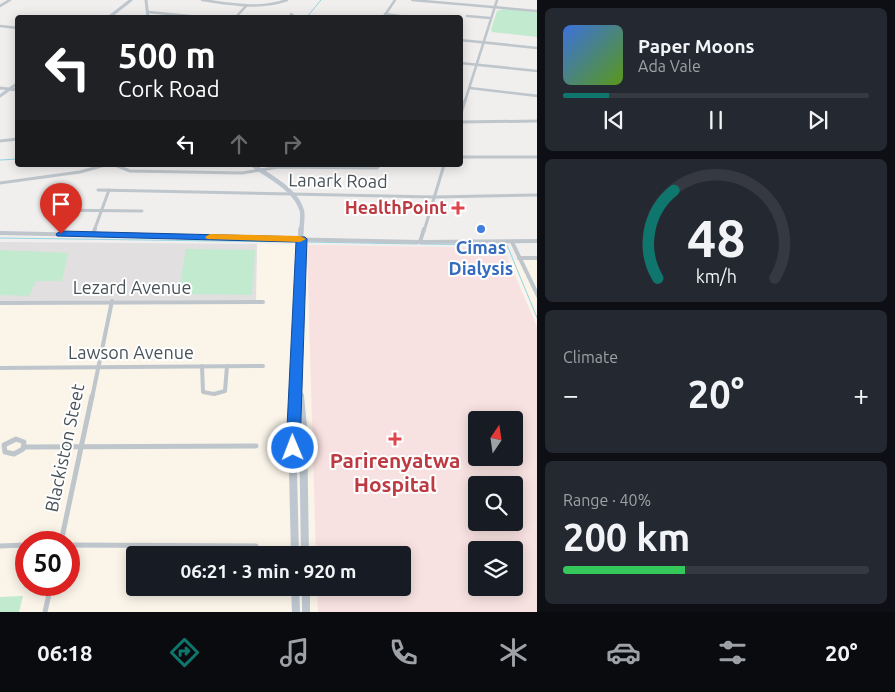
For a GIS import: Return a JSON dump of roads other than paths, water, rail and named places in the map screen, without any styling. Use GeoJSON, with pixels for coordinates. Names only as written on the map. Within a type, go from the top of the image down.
{"type":"FeatureCollection","features":[{"type":"Feature","properties":{"kind":"main road"},"geometry":{"type":"LineString","coordinates":[[112,15],[132,0]]}},
{"type":"Feature","properties":{"kind":"main road"},"geometry":{"type":"LineString","coordinates":[[142,0],[147,10]]}},
{"type":"Feature","properties":{"kind":"main road"},"geometry":{"type":"LineString","coordinates":[[146,0],[148,15]]}},
{"type":"Feature","properties":{"kind":"main road"},"geometry":{"type":"LineString","coordinates":[[0,96],[15,85]]}},
{"type":"Feature","properties":{"kind":"main road"},"geometry":{"type":"LineString","coordinates":[[255,167],[292,194],[300,204],[302,212],[297,374],[292,429],[295,546]]}},
{"type":"Feature","properties":{"kind":"main road"},"geometry":{"type":"LineString","coordinates":[[297,374],[303,412],[305,546]]}},
{"type":"Feature","properties":{"kind":"main road"},"geometry":{"type":"LineString","coordinates":[[295,596],[296,612]]}},
{"type":"Feature","properties":{"kind":"main road"},"geometry":{"type":"LineString","coordinates":[[306,596],[306,612]]}},
{"type":"Feature","properties":{"kind":"street"},"geometry":{"type":"LineString","coordinates":[[0,6],[10,0]]}},
{"type":"Feature","properties":{"kind":"street"},"geometry":{"type":"LineString","coordinates":[[202,0],[248,5],[268,5],[287,0]]}},
{"type":"Feature","properties":{"kind":"street"},"geometry":{"type":"LineString","coordinates":[[385,15],[394,0]]}},
{"type":"Feature","properties":{"kind":"street"},"geometry":{"type":"LineString","coordinates":[[412,0],[537,11]]}},
{"type":"Feature","properties":{"kind":"street"},"geometry":{"type":"LineString","coordinates":[[463,109],[482,42],[497,0]]}},
{"type":"Feature","properties":{"kind":"street"},"geometry":{"type":"LineString","coordinates":[[238,15],[248,5]]}},
{"type":"Feature","properties":{"kind":"street"},"geometry":{"type":"LineString","coordinates":[[147,10],[186,15]]}},
{"type":"Feature","properties":{"kind":"street"},"geometry":{"type":"LineString","coordinates":[[467,16],[490,18]]}},
{"type":"Feature","properties":{"kind":"street"},"geometry":{"type":"LineString","coordinates":[[0,26],[15,28]]}},
{"type":"Feature","properties":{"kind":"street"},"geometry":{"type":"LineString","coordinates":[[463,40],[537,48]]}},
{"type":"Feature","properties":{"kind":"street"},"geometry":{"type":"LineString","coordinates":[[463,63],[537,71]]}},
{"type":"Feature","properties":{"kind":"street"},"geometry":{"type":"LineString","coordinates":[[0,88],[15,90]]}},
{"type":"Feature","properties":{"kind":"street"},"geometry":{"type":"LineString","coordinates":[[470,88],[537,96]]}},
{"type":"Feature","properties":{"kind":"street"},"geometry":{"type":"LineString","coordinates":[[463,122],[537,121]]}},
{"type":"Feature","properties":{"kind":"street"},"geometry":{"type":"LineString","coordinates":[[0,140],[15,139]]}},
{"type":"Feature","properties":{"kind":"street"},"geometry":{"type":"LineString","coordinates":[[463,157],[537,157]]}},
{"type":"Feature","properties":{"kind":"street"},"geometry":{"type":"LineString","coordinates":[[0,182],[80,172],[99,167]]}},
{"type":"Feature","properties":{"kind":"street"},"geometry":{"type":"LineString","coordinates":[[118,167],[130,171],[242,173],[275,167]]}},
{"type":"Feature","properties":{"kind":"street"},"geometry":{"type":"LineString","coordinates":[[328,167],[378,167]]}},
{"type":"Feature","properties":{"kind":"street"},"geometry":{"type":"LineString","coordinates":[[420,242],[443,167]]}},
{"type":"Feature","properties":{"kind":"street","name":"Lanark Road"},"geometry":{"type":"LineString","coordinates":[[98,190],[435,196],[537,195]]}},
{"type":"Feature","properties":{"kind":"street"},"geometry":{"type":"LineString","coordinates":[[93,234],[109,190]]}},
{"type":"Feature","properties":{"kind":"street"},"geometry":{"type":"LineString","coordinates":[[50,210],[142,211]]}},
{"type":"Feature","properties":{"kind":"street"},"geometry":{"type":"LineString","coordinates":[[0,232],[420,242],[537,242]]}},
{"type":"Feature","properties":{"kind":"street"},"geometry":{"type":"LineString","coordinates":[[512,242],[537,294]]}},
{"type":"Feature","properties":{"kind":"street"},"geometry":{"type":"LineString","coordinates":[[519,258],[537,258]]}},
{"type":"Feature","properties":{"kind":"street","name":"Lezard Avenue"},"geometry":{"type":"LineString","coordinates":[[0,303],[112,301],[263,302]]}},
{"type":"Feature","properties":{"kind":"street","name":"Blackiston Steet"},"geometry":{"type":"LineString","coordinates":[[63,531],[112,301]]}},
{"type":"Feature","properties":{"kind":"street"},"geometry":{"type":"LineString","coordinates":[[202,366],[203,392],[209,394],[225,391],[227,366]]}},
{"type":"Feature","properties":{"kind":"street","name":"Lawson Avenue"},"geometry":{"type":"LineString","coordinates":[[0,368],[263,366]]}},
{"type":"Feature","properties":{"kind":"street"},"geometry":{"type":"LineString","coordinates":[[13,440],[22,440],[25,446],[21,451],[14,454],[3,450],[4,445],[13,440]]}},
{"type":"Feature","properties":{"kind":"street"},"geometry":{"type":"LineString","coordinates":[[25,446],[256,446]]}},
{"type":"Feature","properties":{"kind":"street"},"geometry":{"type":"LineString","coordinates":[[0,546],[15,545]]}},
{"type":"Feature","properties":{"kind":"street"},"geometry":{"type":"LineString","coordinates":[[80,545],[256,546]]}},
{"type":"Feature","properties":{"kind":"street"},"geometry":{"type":"LineString","coordinates":[[45,612],[49,596]]}},
{"type":"Feature","properties":{"kind":"waterway"},"geometry":{"type":"LineString","coordinates":[[308,15],[321,0]]}},
{"type":"Feature","properties":{"kind":"waterway"},"geometry":{"type":"LineString","coordinates":[[0,160],[15,159]]}},
{"type":"Feature","properties":{"kind":"waterway"},"geometry":{"type":"LineString","coordinates":[[0,238],[292,242]]}},
{"type":"Feature","properties":{"kind":"waterway"},"geometry":{"type":"LineString","coordinates":[[308,242],[417,244]]}},
{"type":"Feature","properties":{"kind":"waterway"},"geometry":{"type":"LineString","coordinates":[[420,244],[507,245],[537,318]]}},
{"type":"Feature","properties":{"kind":"place","name":"HealthPoint"},"geometry":{"type":"Point","coordinates":[458,208]}},
{"type":"Feature","properties":{"kind":"place","name":"Cimas Dialysis"},"geometry":{"type":"Point","coordinates":[481,229]}},
{"type":"Feature","properties":{"kind":"place","name":"Parirenyatwa Hospital"},"geometry":{"type":"Point","coordinates":[395,439]}}]}
